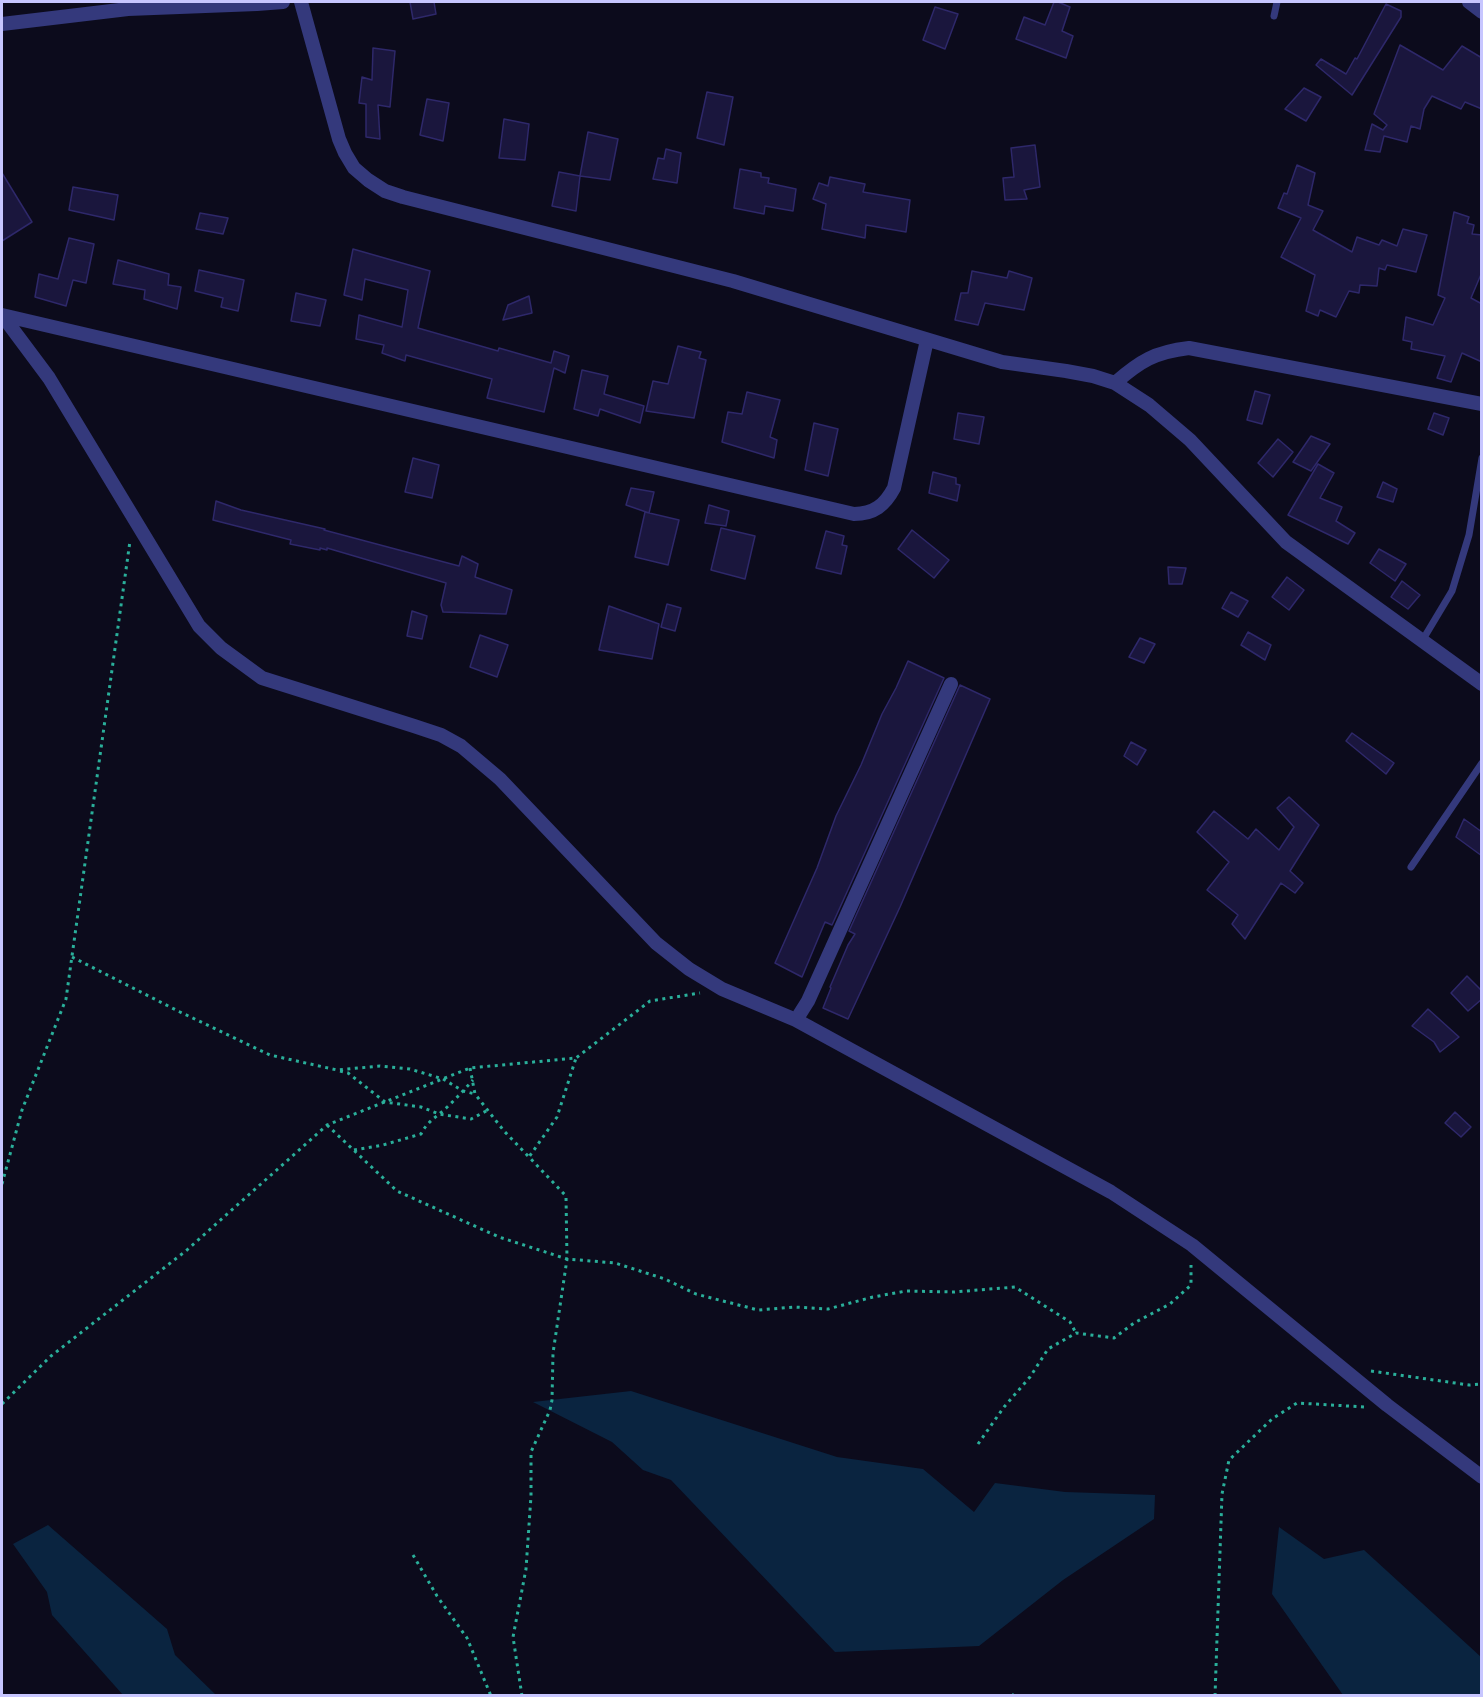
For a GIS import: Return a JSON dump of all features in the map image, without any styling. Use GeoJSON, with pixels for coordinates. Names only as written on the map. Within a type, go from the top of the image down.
{"type":"FeatureCollection","features":[{"type":"Feature","properties":{"kind":"street"},"geometry":{"type":"LineString","coordinates":[[2,24],[128,5],[283,2]]}},
{"type":"Feature","properties":{"kind":"street"},"geometry":{"type":"LineString","coordinates":[[301,2],[339,139],[354,168],[385,191],[733,281],[1002,362],[1093,376],[1115,383],[1149,405],[1190,440],[1286,542],[1482,684]]}},
{"type":"Feature","properties":{"kind":"street"},"geometry":{"type":"LineString","coordinates":[[1468,2],[1482,12]]}},
{"type":"Feature","properties":{"kind":"street"},"geometry":{"type":"LineString","coordinates":[[2,315],[854,514],[867,514],[879,508],[894,488],[927,340]]}},
{"type":"Feature","properties":{"kind":"street"},"geometry":{"type":"LineString","coordinates":[[2,315],[49,378],[199,626],[221,648],[262,678],[441,735],[461,746],[500,779],[656,943],[689,969],[722,989],[796,1020],[1111,1192],[1192,1245],[1387,1405],[1482,1478]]}},
{"type":"Feature","properties":{"kind":"street"},"geometry":{"type":"LineString","coordinates":[[1115,383],[1149,357],[1169,350],[1189,348],[1482,404]]}},
{"type":"Feature","properties":{"kind":"street"},"geometry":{"type":"LineString","coordinates":[[796,1020],[808,1001],[951,684]]}},
{"type":"Feature","properties":{"kind":"lane"},"geometry":{"type":"LineString","coordinates":[[1275,16],[1277,2]]}},
{"type":"Feature","properties":{"kind":"lane"},"geometry":{"type":"LineString","coordinates":[[1422,641],[1452,591],[1469,535],[1482,458]]}},
{"type":"Feature","properties":{"kind":"lane"},"geometry":{"type":"LineString","coordinates":[[1411,867],[1482,764]]}},
{"type":"Feature","properties":{"kind":"path"},"geometry":{"type":"LineString","coordinates":[[2,1184],[22,1110],[66,999],[134,519]]}},
{"type":"Feature","properties":{"kind":"path"},"geometry":{"type":"LineString","coordinates":[[72,957],[270,1055],[348,1072],[385,1102],[422,1107],[439,1114],[471,1119],[488,1110]]}},
{"type":"Feature","properties":{"kind":"path"},"geometry":{"type":"LineString","coordinates":[[2,1404],[51,1356],[187,1250],[327,1125],[470,1068],[576,1058],[650,1001],[722,989]]}},
{"type":"Feature","properties":{"kind":"path"},"geometry":{"type":"LineString","coordinates":[[529,1157],[557,1117],[576,1058]]}},
{"type":"Feature","properties":{"kind":"path"},"geometry":{"type":"LineString","coordinates":[[337,1070],[380,1066],[410,1069],[443,1079],[463,1091],[476,1094]]}},
{"type":"Feature","properties":{"kind":"path"},"geometry":{"type":"LineString","coordinates":[[470,1068],[476,1094],[529,1157],[566,1196],[567,1259],[554,1353],[552,1400],[550,1410],[531,1452],[531,1496],[526,1569],[513,1637],[522,1695]]}},
{"type":"Feature","properties":{"kind":"path"},"geometry":{"type":"LineString","coordinates":[[354,1150],[383,1145],[421,1134],[427,1122],[439,1114],[472,1080]]}},
{"type":"Feature","properties":{"kind":"path"},"geometry":{"type":"LineString","coordinates":[[327,1125],[397,1191],[500,1237],[567,1259],[615,1263],[665,1279],[696,1294],[758,1310],[794,1306],[828,1309],[873,1296],[906,1291],[954,1292],[1015,1287],[1070,1322],[1076,1333]]}},
{"type":"Feature","properties":{"kind":"path"},"geometry":{"type":"LineString","coordinates":[[978,1443],[1004,1407],[1030,1377],[1048,1349],[1076,1333],[1114,1338],[1134,1323],[1170,1304],[1191,1285],[1192,1245]]}},
{"type":"Feature","properties":{"kind":"path"},"geometry":{"type":"LineString","coordinates":[[1340,1367],[1482,1384]]}},
{"type":"Feature","properties":{"kind":"path"},"geometry":{"type":"LineString","coordinates":[[1215,1695],[1222,1494],[1229,1460],[1272,1419],[1297,1403],[1360,1408],[1387,1405]]}},
{"type":"Feature","properties":{"kind":"path"},"geometry":{"type":"LineString","coordinates":[[413,1555],[437,1596],[467,1638],[491,1695]]}},
{"type":"Feature","properties":{"kind":"water"},"geometry":{"type":"Polygon","coordinates":[[[631,1391],[837,1457],[923,1469],[974,1512],[995,1483],[1065,1492],[1155,1495],[1154,1519],[1063,1580],[979,1646],[835,1652],[671,1480],[643,1470],[612,1442],[533,1402],[631,1391]]]}},
{"type":"Feature","properties":{"kind":"water"},"geometry":{"type":"Polygon","coordinates":[[[48,1525],[167,1629],[175,1655],[216,1695],[123,1695],[52,1615],[47,1592],[13,1544],[48,1525]]]}},
{"type":"Feature","properties":{"kind":"water"},"geometry":{"type":"Polygon","coordinates":[[[1279,1527],[1324,1559],[1364,1550],[1481,1657],[1481,1695],[1343,1695],[1272,1594],[1279,1527]]]}},
{"type":"Feature","properties":{"kind":"building"},"geometry":{"type":"Polygon","coordinates":[[[410,2],[434,2],[436,14],[413,19],[410,2]]]}},
{"type":"Feature","properties":{"kind":"building"},"geometry":{"type":"Polygon","coordinates":[[[1054,2],[1070,7],[1062,31],[1073,36],[1066,58],[1016,39],[1024,17],[1045,25],[1054,2]]]}},
{"type":"Feature","properties":{"kind":"building"},"geometry":{"type":"Polygon","coordinates":[[[1386,4],[1401,11],[1401,17],[1352,95],[1316,65],[1321,59],[1346,74],[1355,58],[1357,59],[1386,4]]]}},
{"type":"Feature","properties":{"kind":"building"},"geometry":{"type":"Polygon","coordinates":[[[935,7],[958,14],[945,49],[923,40],[935,7]]]}},
{"type":"Feature","properties":{"kind":"building"},"geometry":{"type":"Polygon","coordinates":[[[1400,45],[1443,70],[1462,46],[1482,58],[1482,109],[1465,102],[1461,109],[1432,96],[1424,109],[1420,129],[1411,126],[1407,142],[1384,136],[1380,152],[1365,150],[1372,124],[1383,130],[1387,125],[1374,114],[1400,45]]]}},
{"type":"Feature","properties":{"kind":"building"},"geometry":{"type":"Polygon","coordinates":[[[373,48],[395,51],[390,107],[378,105],[380,139],[366,137],[366,104],[359,103],[362,77],[372,80],[373,48]]]}},
{"type":"Feature","properties":{"kind":"building"},"geometry":{"type":"Polygon","coordinates":[[[1304,88],[1321,97],[1306,121],[1285,109],[1304,88]]]}},
{"type":"Feature","properties":{"kind":"building"},"geometry":{"type":"Polygon","coordinates":[[[707,92],[733,97],[724,145],[697,138],[707,92]]]}},
{"type":"Feature","properties":{"kind":"building"},"geometry":{"type":"Polygon","coordinates":[[[427,99],[449,103],[443,141],[420,135],[427,99]]]}},
{"type":"Feature","properties":{"kind":"building"},"geometry":{"type":"Polygon","coordinates":[[[504,119],[529,124],[525,160],[499,158],[504,119]]]}},
{"type":"Feature","properties":{"kind":"building"},"geometry":{"type":"Polygon","coordinates":[[[588,132],[618,139],[610,180],[580,176],[588,132]]]}},
{"type":"Feature","properties":{"kind":"building"},"geometry":{"type":"Polygon","coordinates":[[[1035,145],[1040,187],[1024,190],[1027,199],[1005,200],[1003,178],[1014,177],[1011,148],[1035,145]]]}},
{"type":"Feature","properties":{"kind":"building"},"geometry":{"type":"Polygon","coordinates":[[[666,149],[681,153],[677,183],[653,179],[658,158],[664,159],[666,149]]]}},
{"type":"Feature","properties":{"kind":"building"},"geometry":{"type":"Polygon","coordinates":[[[1297,165],[1315,173],[1308,205],[1323,211],[1313,230],[1352,252],[1357,237],[1379,245],[1382,240],[1397,246],[1403,229],[1427,235],[1416,272],[1387,265],[1385,270],[1379,268],[1377,286],[1360,285],[1359,293],[1349,291],[1336,317],[1320,310],[1318,316],[1306,311],[1315,275],[1281,257],[1301,218],[1278,208],[1284,193],[1287,194],[1297,165]]]}},
{"type":"Feature","properties":{"kind":"building"},"geometry":{"type":"Polygon","coordinates":[[[740,169],[761,173],[761,177],[769,178],[768,183],[796,189],[793,211],[765,206],[764,214],[734,208],[740,169]]]}},
{"type":"Feature","properties":{"kind":"building"},"geometry":{"type":"Polygon","coordinates":[[[559,172],[580,176],[576,211],[552,206],[559,172]]]}},
{"type":"Feature","properties":{"kind":"building"},"geometry":{"type":"Polygon","coordinates":[[[2,173],[32,222],[2,241],[2,173]]]}},
{"type":"Feature","properties":{"kind":"building"},"geometry":{"type":"Polygon","coordinates":[[[830,177],[865,184],[863,192],[910,200],[906,232],[866,225],[865,238],[822,229],[826,204],[813,199],[819,183],[828,186],[830,177]]]}},
{"type":"Feature","properties":{"kind":"building"},"geometry":{"type":"Polygon","coordinates":[[[73,187],[118,195],[114,220],[69,210],[73,187]]]}},
{"type":"Feature","properties":{"kind":"building"},"geometry":{"type":"Polygon","coordinates":[[[1454,212],[1469,217],[1467,223],[1474,225],[1472,234],[1482,235],[1482,272],[1471,298],[1482,304],[1482,362],[1462,353],[1451,382],[1437,378],[1445,356],[1411,349],[1412,342],[1403,340],[1406,317],[1433,325],[1445,298],[1438,295],[1454,212]]]}},
{"type":"Feature","properties":{"kind":"building"},"geometry":{"type":"Polygon","coordinates":[[[200,213],[228,218],[223,234],[196,229],[200,213]]]}},
{"type":"Feature","properties":{"kind":"building"},"geometry":{"type":"Polygon","coordinates":[[[69,238],[94,244],[86,283],[73,280],[66,306],[35,297],[39,274],[58,279],[69,238]]]}},
{"type":"Feature","properties":{"kind":"building"},"geometry":{"type":"Polygon","coordinates":[[[353,249],[430,271],[418,328],[498,351],[499,348],[551,363],[554,351],[569,356],[565,373],[554,368],[544,412],[487,398],[492,379],[406,355],[405,361],[382,353],[384,345],[356,339],[359,315],[402,327],[408,290],[365,279],[362,300],[344,295],[353,249]]]}},
{"type":"Feature","properties":{"kind":"building"},"geometry":{"type":"Polygon","coordinates":[[[118,260],[169,274],[168,285],[181,287],[177,309],[144,299],[145,290],[113,284],[118,260]]]}},
{"type":"Feature","properties":{"kind":"building"},"geometry":{"type":"Polygon","coordinates":[[[199,270],[244,280],[238,311],[221,307],[223,298],[195,291],[199,270]]]}},
{"type":"Feature","properties":{"kind":"building"},"geometry":{"type":"Polygon","coordinates":[[[972,271],[1007,278],[1009,271],[1032,278],[1024,310],[985,303],[978,325],[955,320],[961,293],[968,293],[972,271]]]}},
{"type":"Feature","properties":{"kind":"building"},"geometry":{"type":"Polygon","coordinates":[[[296,293],[326,300],[320,326],[291,321],[296,293]]]}},
{"type":"Feature","properties":{"kind":"building"},"geometry":{"type":"Polygon","coordinates":[[[529,296],[532,313],[503,320],[508,305],[529,296]]]}},
{"type":"Feature","properties":{"kind":"building"},"geometry":{"type":"Polygon","coordinates":[[[678,346],[701,352],[699,358],[706,360],[694,418],[646,411],[653,381],[668,384],[678,346]]]}},
{"type":"Feature","properties":{"kind":"building"},"geometry":{"type":"Polygon","coordinates":[[[582,370],[608,376],[604,394],[644,406],[640,423],[600,409],[598,416],[574,409],[582,370]]]}},
{"type":"Feature","properties":{"kind":"building"},"geometry":{"type":"Polygon","coordinates":[[[1255,391],[1270,395],[1262,424],[1247,420],[1255,391]]]}},
{"type":"Feature","properties":{"kind":"building"},"geometry":{"type":"Polygon","coordinates":[[[747,392],[780,400],[770,437],[777,440],[774,458],[722,442],[728,412],[742,414],[747,392]]]}},
{"type":"Feature","properties":{"kind":"building"},"geometry":{"type":"Polygon","coordinates":[[[958,413],[984,417],[979,444],[954,439],[958,413]]]}},
{"type":"Feature","properties":{"kind":"building"},"geometry":{"type":"Polygon","coordinates":[[[1434,413],[1449,418],[1443,435],[1428,429],[1434,413]]]}},
{"type":"Feature","properties":{"kind":"building"},"geometry":{"type":"Polygon","coordinates":[[[814,423],[838,429],[828,476],[805,470],[814,423]]]}},
{"type":"Feature","properties":{"kind":"building"},"geometry":{"type":"Polygon","coordinates":[[[1311,436],[1330,444],[1311,471],[1293,462],[1311,436]]]}},
{"type":"Feature","properties":{"kind":"building"},"geometry":{"type":"Polygon","coordinates":[[[1278,439],[1293,452],[1273,477],[1258,463],[1278,439]]]}},
{"type":"Feature","properties":{"kind":"building"},"geometry":{"type":"Polygon","coordinates":[[[413,458],[439,465],[432,498],[405,492],[413,458]]]}},
{"type":"Feature","properties":{"kind":"building"},"geometry":{"type":"Polygon","coordinates":[[[1318,464],[1334,473],[1320,498],[1342,507],[1336,521],[1355,533],[1348,544],[1288,515],[1318,464]]]}},
{"type":"Feature","properties":{"kind":"building"},"geometry":{"type":"Polygon","coordinates":[[[933,472],[956,478],[956,484],[960,485],[957,501],[929,493],[933,472]]]}},
{"type":"Feature","properties":{"kind":"building"},"geometry":{"type":"Polygon","coordinates":[[[1383,482],[1397,489],[1393,502],[1377,497],[1383,482]]]}},
{"type":"Feature","properties":{"kind":"building"},"geometry":{"type":"Polygon","coordinates":[[[631,488],[654,492],[649,513],[626,505],[631,488]]]}},
{"type":"Feature","properties":{"kind":"building"},"geometry":{"type":"Polygon","coordinates":[[[216,501],[241,510],[325,529],[459,566],[462,556],[478,564],[475,577],[512,590],[506,614],[443,612],[441,605],[446,583],[327,548],[327,550],[320,548],[320,550],[290,544],[291,540],[213,520],[216,501]]]}},
{"type":"Feature","properties":{"kind":"building"},"geometry":{"type":"Polygon","coordinates":[[[709,505],[729,511],[726,526],[705,523],[709,505]]]}},
{"type":"Feature","properties":{"kind":"building"},"geometry":{"type":"Polygon","coordinates":[[[645,512],[679,520],[668,565],[635,557],[645,512]]]}},
{"type":"Feature","properties":{"kind":"building"},"geometry":{"type":"Polygon","coordinates":[[[721,528],[755,536],[745,579],[711,570],[721,528]]]}},
{"type":"Feature","properties":{"kind":"building"},"geometry":{"type":"Polygon","coordinates":[[[912,530],[949,560],[934,578],[898,549],[912,530]]]}},
{"type":"Feature","properties":{"kind":"building"},"geometry":{"type":"Polygon","coordinates":[[[826,531],[844,536],[842,545],[847,546],[841,574],[816,568],[826,531]]]}},
{"type":"Feature","properties":{"kind":"building"},"geometry":{"type":"Polygon","coordinates":[[[1379,549],[1406,564],[1395,581],[1370,563],[1379,549]]]}},
{"type":"Feature","properties":{"kind":"building"},"geometry":{"type":"Polygon","coordinates":[[[1168,567],[1186,568],[1182,584],[1169,584],[1168,567]]]}},
{"type":"Feature","properties":{"kind":"building"},"geometry":{"type":"Polygon","coordinates":[[[1287,577],[1304,590],[1289,610],[1272,597],[1287,577]]]}},
{"type":"Feature","properties":{"kind":"building"},"geometry":{"type":"Polygon","coordinates":[[[1402,581],[1420,595],[1408,609],[1391,597],[1402,581]]]}},
{"type":"Feature","properties":{"kind":"building"},"geometry":{"type":"Polygon","coordinates":[[[1231,592],[1248,601],[1238,617],[1222,608],[1231,592]]]}},
{"type":"Feature","properties":{"kind":"building"},"geometry":{"type":"Polygon","coordinates":[[[667,604],[681,608],[675,631],[661,627],[667,604]]]}},
{"type":"Feature","properties":{"kind":"building"},"geometry":{"type":"Polygon","coordinates":[[[609,606],[659,624],[652,659],[599,650],[609,606]]]}},
{"type":"Feature","properties":{"kind":"building"},"geometry":{"type":"Polygon","coordinates":[[[412,611],[427,616],[422,639],[407,636],[412,611]]]}},
{"type":"Feature","properties":{"kind":"building"},"geometry":{"type":"Polygon","coordinates":[[[1248,632],[1271,645],[1265,660],[1241,645],[1248,632]]]}},
{"type":"Feature","properties":{"kind":"building"},"geometry":{"type":"Polygon","coordinates":[[[480,635],[508,645],[497,677],[470,667],[480,635]]]}},
{"type":"Feature","properties":{"kind":"building"},"geometry":{"type":"Polygon","coordinates":[[[1140,638],[1155,644],[1144,663],[1129,657],[1140,638]]]}},
{"type":"Feature","properties":{"kind":"building"},"geometry":{"type":"Polygon","coordinates":[[[908,661],[944,678],[832,925],[825,922],[802,977],[775,963],[817,868],[836,816],[908,661]]]}},
{"type":"Feature","properties":{"kind":"building"},"geometry":{"type":"Polygon","coordinates":[[[960,685],[990,699],[900,907],[848,1019],[823,1008],[830,987],[855,934],[849,931],[960,685]]]}},
{"type":"Feature","properties":{"kind":"building"},"geometry":{"type":"Polygon","coordinates":[[[1352,733],[1394,763],[1386,774],[1346,741],[1352,733]]]}},
{"type":"Feature","properties":{"kind":"building"},"geometry":{"type":"Polygon","coordinates":[[[1131,742],[1146,750],[1137,765],[1124,756],[1131,742]]]}},
{"type":"Feature","properties":{"kind":"building"},"geometry":{"type":"Polygon","coordinates":[[[1289,797],[1319,825],[1290,871],[1303,883],[1295,893],[1281,883],[1245,939],[1232,924],[1238,915],[1207,890],[1229,862],[1197,832],[1214,811],[1248,839],[1256,829],[1279,850],[1294,827],[1277,808],[1289,797]]]}},
{"type":"Feature","properties":{"kind":"building"},"geometry":{"type":"Polygon","coordinates":[[[1464,819],[1482,832],[1482,856],[1456,837],[1464,819]]]}},
{"type":"Feature","properties":{"kind":"building"},"geometry":{"type":"Polygon","coordinates":[[[1467,976],[1482,991],[1482,999],[1468,1011],[1451,993],[1467,976]]]}},
{"type":"Feature","properties":{"kind":"building"},"geometry":{"type":"Polygon","coordinates":[[[1428,1009],[1459,1037],[1440,1052],[1434,1042],[1412,1026],[1428,1009]]]}},
{"type":"Feature","properties":{"kind":"building"},"geometry":{"type":"Polygon","coordinates":[[[1455,1112],[1471,1127],[1461,1137],[1445,1123],[1455,1112]]]}}]}
